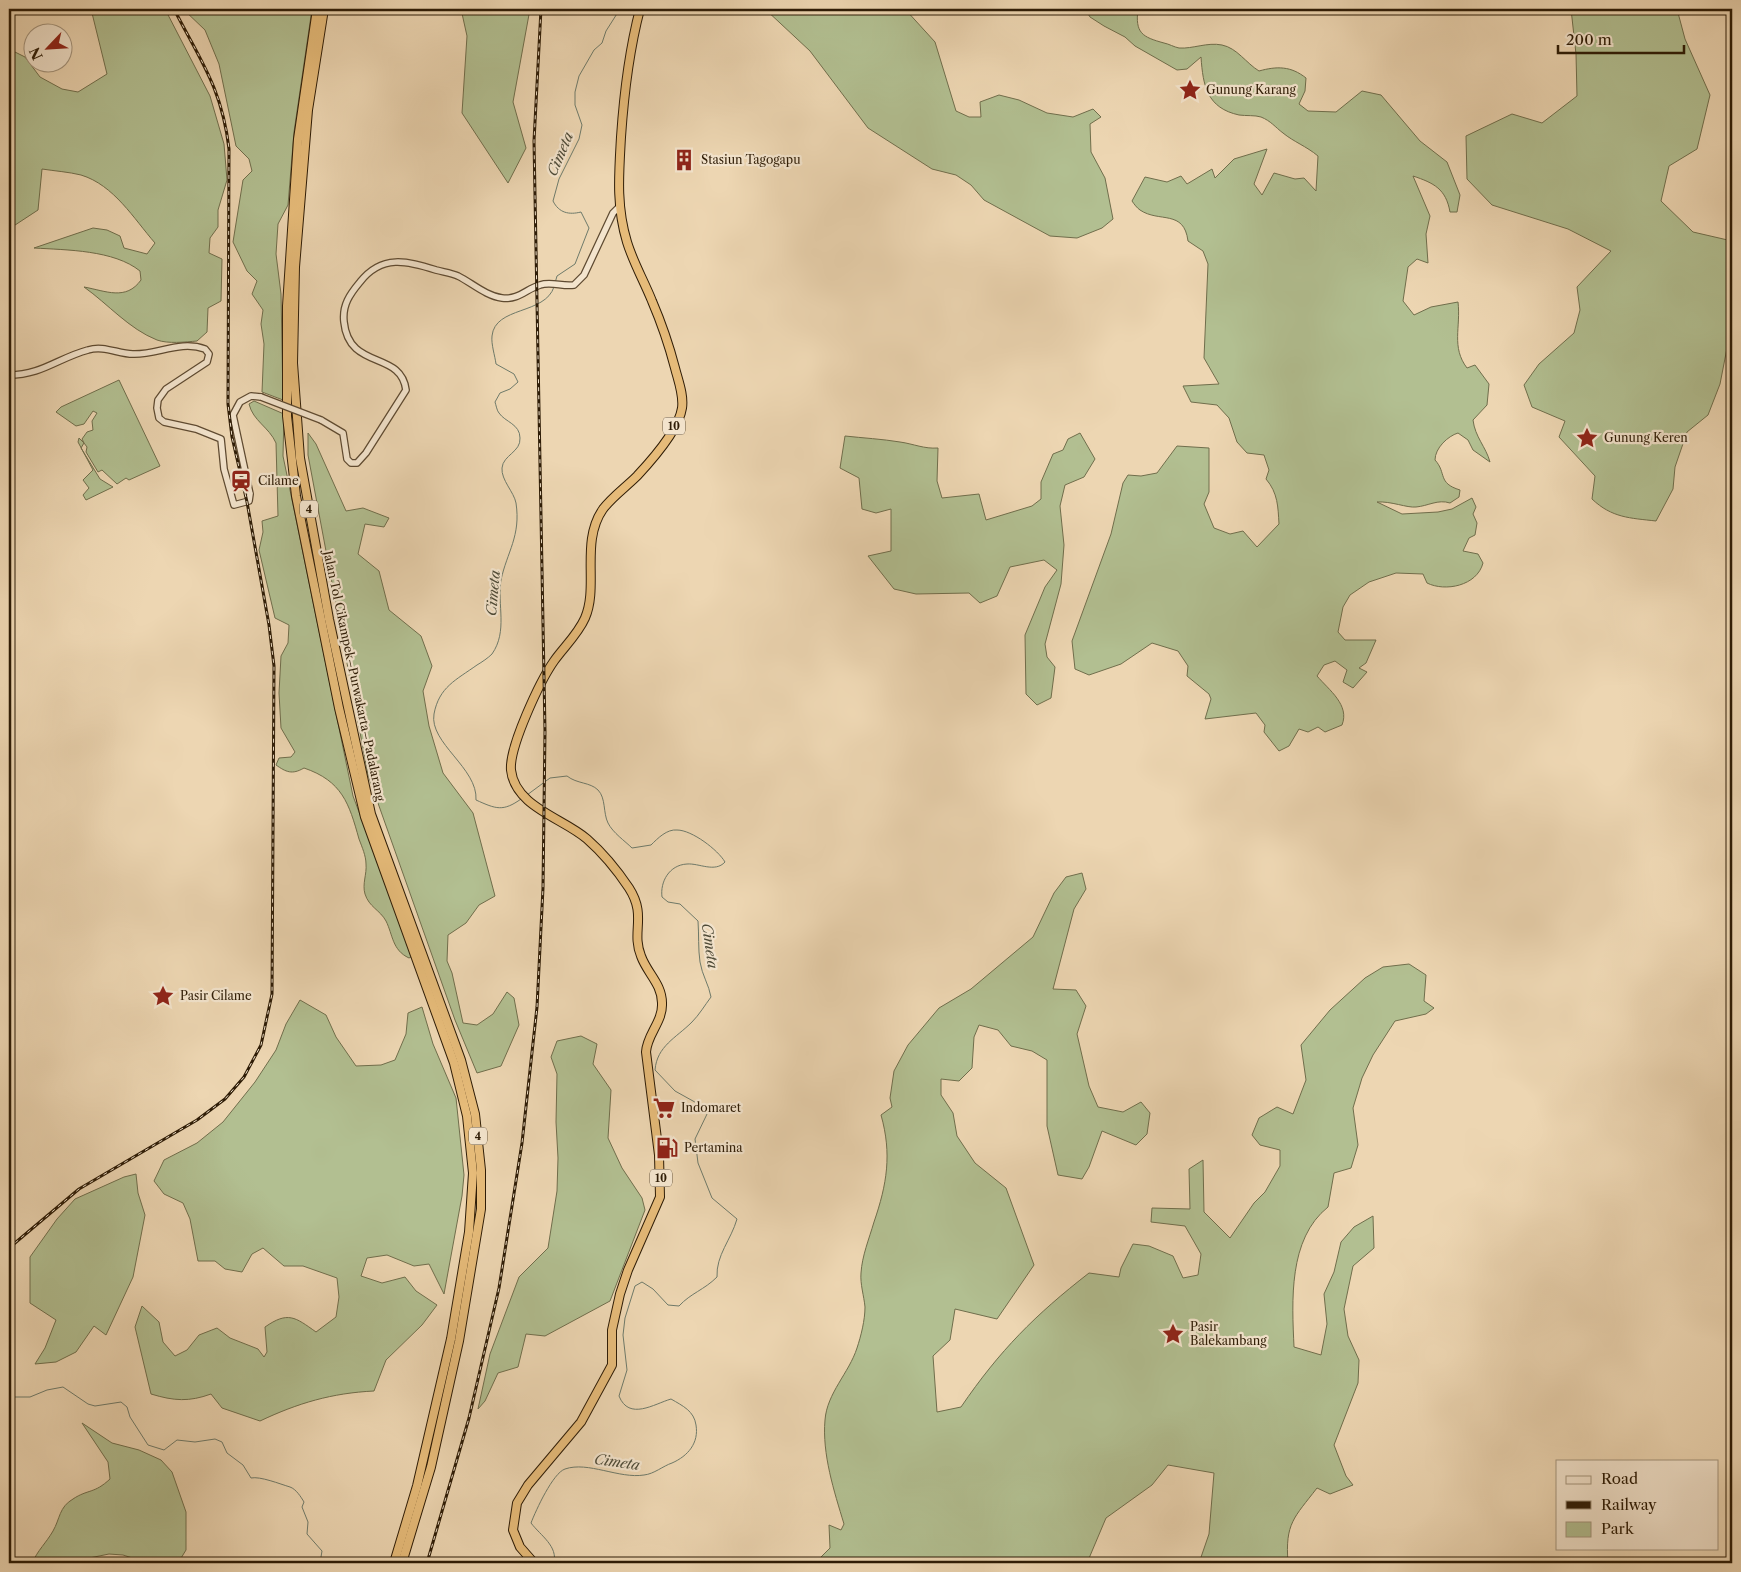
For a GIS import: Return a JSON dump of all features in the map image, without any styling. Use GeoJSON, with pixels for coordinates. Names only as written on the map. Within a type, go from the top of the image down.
{"type":"FeatureCollection","features":[{"type":"Feature","properties":{"kind":"highway","name":"Jalan Tol Cikampek–Purwakarta–Padalarang"},"geometry":{"type":"LineString","coordinates":[[317,9],[298,139],[286,306],[287,416],[292,466],[296,496],[339,708],[365,817],[451,1052],[470,1133],[473,1180],[466,1282],[438,1438],[402,1563]]}},
{"type":"Feature","properties":{"kind":"highway","name":"Jalan Tol Cikampek–Purwakarta–Padalarang"},"geometry":{"type":"LineString","coordinates":[[324,9],[308,110],[295,267],[293,363],[300,458],[329,619],[371,814],[456,1044],[472,1097],[478,1142],[481,1209],[440,1396],[417,1486],[394,1563]]}},
{"type":"Feature","properties":{"kind":"highway","name":"10"},"geometry":{"type":"LineString","coordinates":[[534,1563],[520,1547],[513,1530],[517,1503],[528,1485],[581,1422],[612,1365],[612,1330],[620,1294],[628,1270],[660,1197],[659,1155],[646,1052],[648,1041],[660,1020],[662,1001],[658,984],[644,963],[639,949],[640,913],[637,903],[628,886],[587,839],[533,804],[521,791],[511,770],[513,754],[541,683],[585,618],[589,603],[591,550],[598,518],[604,508],[637,476],[657,452],[678,420],[682,406],[680,385],[668,344],[652,301],[630,254],[619,207],[622,113],[630,54],[640,9]]}},
{"type":"Feature","properties":{"kind":"street"},"geometry":{"type":"LineString","coordinates":[[9,375],[34,372],[90,349],[114,350],[135,354],[173,346],[205,349],[209,354],[207,362],[163,392],[156,408],[159,418],[164,422],[196,429],[221,440],[224,469],[234,505],[249,501],[250,494],[233,415],[240,402],[251,396],[321,420],[342,433],[347,459],[350,463],[357,463],[366,453],[406,390],[401,376],[391,367],[356,351],[348,337],[344,324],[345,305],[348,298],[362,279],[378,266],[414,262],[458,276],[496,297],[516,298],[542,284],[569,286],[580,281],[613,213],[619,207]]}},
{"type":"Feature","properties":{"kind":"green space"},"geometry":{"type":"Polygon","coordinates":[[[91,9],[165,9],[210,96],[224,144],[227,180],[218,210],[218,227],[210,238],[209,253],[222,259],[221,301],[208,308],[207,332],[197,341],[166,342],[157,340],[128,323],[84,287],[115,293],[129,291],[141,280],[140,271],[129,264],[90,252],[34,248],[93,228],[107,230],[120,236],[124,248],[147,254],[155,243],[104,186],[81,175],[42,169],[38,210],[9,229],[9,49],[22,56],[22,72],[36,72],[40,77],[62,89],[78,92],[107,74],[91,9]]]}},
{"type":"Feature","properties":{"kind":"green space"},"geometry":{"type":"Polygon","coordinates":[[[183,9],[312,9],[294,132],[288,205],[278,224],[276,254],[281,294],[283,400],[262,392],[264,344],[261,324],[263,310],[252,294],[257,281],[247,271],[233,242],[243,180],[252,171],[249,159],[236,146],[219,64],[205,30],[183,9]]]}},
{"type":"Feature","properties":{"kind":"green space"},"geometry":{"type":"Polygon","coordinates":[[[461,9],[530,9],[513,102],[526,148],[508,183],[462,113],[467,36],[461,9]]]}},
{"type":"Feature","properties":{"kind":"green space"},"geometry":{"type":"Polygon","coordinates":[[[765,9],[905,9],[935,42],[956,111],[969,117],[981,117],[980,102],[999,95],[1019,100],[1047,113],[1073,117],[1093,109],[1101,117],[1090,124],[1091,152],[1105,178],[1113,219],[1102,228],[1077,238],[1050,236],[984,200],[971,185],[956,175],[932,169],[868,128],[810,51],[765,9]]]}},
{"type":"Feature","properties":{"kind":"green space"},"geometry":{"type":"Polygon","coordinates":[[[1085,9],[1138,9],[1139,29],[1150,39],[1179,48],[1211,44],[1222,45],[1237,52],[1259,71],[1284,68],[1295,71],[1306,78],[1305,91],[1299,104],[1308,111],[1336,112],[1362,91],[1381,95],[1420,141],[1447,162],[1460,195],[1457,212],[1450,212],[1442,192],[1438,188],[1427,181],[1413,176],[1430,216],[1426,234],[1428,263],[1417,259],[1408,267],[1403,301],[1414,315],[1431,307],[1458,302],[1458,344],[1462,360],[1467,368],[1475,365],[1489,384],[1487,405],[1473,420],[1476,432],[1490,462],[1473,450],[1468,440],[1458,433],[1443,443],[1437,451],[1435,460],[1445,481],[1460,490],[1459,497],[1450,503],[1437,502],[1416,507],[1377,502],[1402,514],[1438,512],[1452,509],[1472,498],[1476,507],[1473,514],[1477,523],[1475,535],[1469,538],[1463,551],[1478,554],[1483,563],[1480,571],[1474,577],[1460,585],[1451,587],[1434,586],[1427,583],[1423,574],[1396,573],[1369,582],[1350,595],[1343,607],[1338,632],[1345,640],[1376,640],[1366,663],[1359,668],[1367,672],[1353,688],[1343,682],[1347,670],[1335,661],[1324,665],[1317,676],[1341,704],[1344,718],[1342,725],[1325,732],[1318,727],[1308,732],[1299,729],[1289,746],[1279,751],[1264,732],[1265,725],[1256,713],[1205,719],[1211,699],[1209,694],[1187,676],[1188,666],[1178,651],[1152,643],[1121,664],[1089,675],[1075,669],[1072,641],[1111,534],[1123,483],[1128,475],[1141,476],[1157,473],[1177,446],[1209,448],[1209,492],[1204,504],[1214,528],[1230,534],[1243,531],[1257,547],[1279,524],[1275,495],[1266,479],[1269,470],[1264,455],[1247,453],[1237,442],[1229,418],[1217,405],[1191,402],[1183,386],[1219,384],[1204,358],[1208,264],[1203,251],[1188,241],[1186,231],[1181,224],[1170,218],[1147,214],[1132,201],[1145,177],[1167,182],[1181,176],[1187,184],[1212,169],[1215,178],[1234,159],[1267,149],[1254,184],[1262,195],[1274,173],[1295,179],[1304,178],[1316,191],[1318,156],[1261,117],[1239,115],[1228,112],[1220,107],[1213,101],[1205,86],[1201,57],[1187,69],[1177,70],[1090,17],[1085,9]]]}},
{"type":"Feature","properties":{"kind":"green space"},"geometry":{"type":"Polygon","coordinates":[[[1571,9],[1677,9],[1685,39],[1710,95],[1697,149],[1669,166],[1661,201],[1693,232],[1732,241],[1732,333],[1728,343],[1720,384],[1708,415],[1687,432],[1675,467],[1673,489],[1656,521],[1614,514],[1592,499],[1595,476],[1559,437],[1565,421],[1532,407],[1524,385],[1539,364],[1574,333],[1580,310],[1577,287],[1611,251],[1568,229],[1492,205],[1467,179],[1466,136],[1512,114],[1542,123],[1577,96],[1576,54],[1571,9]]]}},
{"type":"Feature","properties":{"kind":"green space"},"geometry":{"type":"Polygon","coordinates":[[[119,380],[160,466],[129,480],[126,478],[117,484],[102,470],[98,472],[86,452],[87,447],[82,439],[87,432],[93,430],[92,421],[97,413],[93,411],[84,424],[76,426],[56,412],[61,407],[119,380]]]}},
{"type":"Feature","properties":{"kind":"green space"},"geometry":{"type":"Polygon","coordinates":[[[254,401],[284,414],[283,456],[353,796],[413,956],[409,958],[399,951],[386,921],[365,894],[365,855],[352,815],[342,795],[317,773],[304,768],[289,772],[276,765],[279,758],[291,757],[295,752],[281,728],[279,693],[281,656],[288,643],[289,625],[275,618],[259,550],[263,532],[262,521],[278,516],[276,443],[251,410],[249,404],[254,401]]]}},
{"type":"Feature","properties":{"kind":"green space"},"geometry":{"type":"Polygon","coordinates":[[[308,433],[316,444],[346,511],[363,508],[389,518],[384,527],[365,524],[358,554],[379,571],[389,610],[421,636],[432,666],[423,691],[429,726],[443,773],[473,813],[495,896],[479,905],[466,923],[448,935],[447,961],[452,973],[463,1023],[477,1025],[493,1014],[507,992],[514,998],[519,1025],[501,1066],[477,1073],[455,1020],[368,775],[308,455],[308,433]]]}},
{"type":"Feature","properties":{"kind":"green space"},"geometry":{"type":"Polygon","coordinates":[[[1080,433],[1095,459],[1084,477],[1065,485],[1060,506],[1064,545],[1061,584],[1045,644],[1047,657],[1055,667],[1051,698],[1037,705],[1026,694],[1025,635],[1045,587],[1057,570],[1044,560],[1010,567],[997,596],[980,603],[969,593],[916,594],[894,589],[868,556],[891,551],[891,509],[876,513],[862,509],[859,478],[840,468],[845,436],[938,448],[937,481],[942,498],[979,494],[986,520],[1032,506],[1041,499],[1041,482],[1053,454],[1063,450],[1068,439],[1080,433]]]}},
{"type":"Feature","properties":{"kind":"green space"},"geometry":{"type":"Polygon","coordinates":[[[79,438],[84,443],[81,448],[78,442],[79,438]]]}},
{"type":"Feature","properties":{"kind":"green space"},"geometry":{"type":"Polygon","coordinates":[[[83,451],[100,479],[113,487],[86,500],[83,495],[89,488],[83,480],[93,470],[83,451]]]}},
{"type":"Feature","properties":{"kind":"green space"},"geometry":{"type":"Polygon","coordinates":[[[1082,873],[1086,889],[1074,909],[1053,989],[1076,990],[1086,1006],[1077,1034],[1089,1086],[1098,1107],[1123,1112],[1141,1102],[1150,1113],[1147,1134],[1136,1145],[1102,1131],[1089,1167],[1082,1179],[1058,1175],[1047,1126],[1047,1060],[1032,1051],[1011,1046],[998,1030],[979,1025],[974,1037],[972,1068],[959,1081],[941,1079],[941,1095],[953,1113],[957,1136],[975,1163],[1006,1188],[1034,1265],[997,1319],[955,1309],[950,1340],[933,1356],[937,1412],[961,1407],[990,1368],[1019,1334],[1089,1273],[1119,1277],[1121,1268],[1133,1244],[1149,1246],[1173,1256],[1183,1278],[1198,1275],[1201,1254],[1185,1226],[1151,1222],[1152,1208],[1190,1209],[1189,1169],[1203,1160],[1204,1212],[1230,1238],[1254,1203],[1265,1192],[1280,1166],[1280,1150],[1260,1145],[1252,1135],[1259,1118],[1277,1107],[1293,1114],[1306,1080],[1301,1045],[1330,1010],[1365,978],[1383,967],[1409,964],[1426,975],[1424,1001],[1434,1008],[1426,1014],[1395,1021],[1373,1055],[1362,1078],[1353,1108],[1358,1145],[1351,1168],[1334,1173],[1328,1207],[1315,1220],[1306,1236],[1299,1253],[1295,1272],[1293,1291],[1294,1347],[1321,1355],[1327,1324],[1324,1294],[1334,1272],[1341,1242],[1354,1227],[1373,1216],[1374,1248],[1353,1266],[1344,1309],[1348,1336],[1359,1360],[1358,1383],[1334,1445],[1346,1476],[1353,1485],[1330,1494],[1317,1488],[1293,1522],[1288,1539],[1288,1563],[1199,1563],[1209,1534],[1214,1473],[1168,1465],[1152,1485],[1106,1518],[1087,1563],[815,1563],[830,1548],[829,1525],[841,1530],[844,1524],[827,1459],[825,1420],[834,1392],[853,1357],[862,1328],[865,1307],[861,1273],[864,1254],[885,1182],[887,1156],[881,1115],[892,1107],[890,1098],[894,1071],[908,1045],[939,1008],[971,989],[1033,937],[1054,893],[1066,877],[1082,873]]]}},
{"type":"Feature","properties":{"kind":"green space"},"geometry":{"type":"Polygon","coordinates":[[[300,1000],[326,1015],[336,1037],[356,1066],[381,1065],[395,1060],[406,1034],[408,1013],[422,1007],[433,1044],[456,1098],[464,1175],[462,1196],[444,1294],[429,1264],[414,1266],[387,1255],[367,1258],[361,1276],[382,1283],[405,1277],[416,1291],[437,1305],[422,1325],[386,1360],[374,1391],[344,1394],[316,1400],[260,1421],[222,1408],[211,1394],[181,1400],[151,1394],[135,1327],[142,1306],[159,1322],[163,1342],[175,1356],[187,1350],[199,1335],[217,1328],[230,1338],[258,1349],[264,1357],[267,1352],[265,1327],[273,1322],[291,1318],[316,1332],[336,1317],[339,1297],[337,1278],[303,1266],[284,1266],[263,1248],[252,1254],[242,1272],[225,1269],[215,1261],[198,1261],[190,1219],[183,1203],[164,1194],[154,1181],[164,1160],[197,1143],[223,1122],[255,1082],[276,1050],[286,1024],[300,1000]]]}},
{"type":"Feature","properties":{"kind":"green space"},"geometry":{"type":"Polygon","coordinates":[[[581,1036],[597,1044],[593,1064],[611,1090],[608,1138],[622,1168],[642,1198],[645,1210],[610,1301],[545,1336],[526,1334],[518,1367],[498,1373],[485,1401],[478,1409],[490,1354],[519,1277],[548,1248],[557,1191],[558,1158],[556,1122],[557,1074],[551,1057],[557,1041],[581,1036]]]}},
{"type":"Feature","properties":{"kind":"green space"},"geometry":{"type":"Polygon","coordinates":[[[136,1174],[138,1193],[145,1215],[133,1277],[106,1335],[94,1326],[76,1352],[56,1362],[35,1364],[45,1348],[56,1320],[30,1303],[30,1257],[57,1219],[75,1199],[124,1177],[136,1174]]]}},
{"type":"Feature","properties":{"kind":"green space"},"geometry":{"type":"Polygon","coordinates":[[[82,1423],[112,1443],[139,1450],[161,1460],[172,1472],[186,1512],[186,1550],[178,1563],[148,1563],[123,1555],[109,1554],[65,1563],[32,1563],[53,1531],[60,1514],[68,1502],[100,1487],[110,1479],[108,1462],[82,1423]]]}},
{"type":"Feature","properties":{"kind":"waterway","name":"Cimeta"},"geometry":{"type":"LineString","coordinates":[[555,283],[557,276],[575,264],[589,228],[581,212],[561,211],[553,201],[559,179],[579,139],[582,125],[575,105],[575,92],[579,76],[594,50],[602,43],[606,31],[620,9]]}},
{"type":"Feature","properties":{"kind":"waterway","name":"Cimeta"},"geometry":{"type":"LineString","coordinates":[[521,799],[509,806],[499,808],[476,800],[475,788],[470,777],[446,746],[434,725],[434,714],[440,697],[449,685],[492,654],[500,636],[501,580],[517,525],[515,499],[503,477],[502,468],[505,460],[518,447],[520,438],[518,429],[498,412],[495,402],[500,393],[510,389],[518,382],[514,374],[496,364],[492,336],[495,326],[502,320],[541,302],[549,296],[554,287]]}},
{"type":"Feature","properties":{"kind":"waterway","name":"Cimeta"},"geometry":{"type":"LineString","coordinates":[[527,795],[550,778],[567,776],[595,787],[601,793],[605,815],[610,827],[632,848],[651,845],[663,834],[677,830],[697,837],[717,852],[725,862],[717,867],[692,864],[681,865],[675,867],[664,880],[662,897],[668,902],[680,904],[698,921],[700,962],[711,997],[695,1019],[663,1048],[655,1070],[675,1091],[702,1106],[708,1112],[695,1139],[698,1163],[712,1198],[737,1219],[721,1255],[717,1277],[679,1306],[668,1305],[653,1289],[642,1282],[635,1286],[625,1318],[623,1335],[627,1370],[619,1396],[623,1404],[635,1409],[650,1407],[671,1399],[687,1409],[693,1416],[696,1425],[696,1438],[691,1448],[683,1457],[648,1474],[624,1475],[584,1467],[574,1467],[560,1472],[545,1493],[531,1523],[548,1541],[554,1551],[554,1563]]}},
{"type":"Feature","properties":{"kind":"waterway"},"geometry":{"type":"LineString","coordinates":[[9,1397],[30,1397],[47,1390],[63,1387],[88,1404],[95,1406],[121,1402],[127,1407],[130,1417],[148,1445],[164,1450],[177,1440],[195,1442],[215,1439],[222,1442],[227,1453],[243,1465],[251,1478],[276,1482],[292,1488],[298,1493],[304,1502],[302,1507],[308,1522],[307,1534],[322,1551],[320,1563]]}},
{"type":"Feature","properties":{"kind":"railway"},"geometry":{"type":"LineString","coordinates":[[9,1248],[79,1189],[197,1120],[225,1099],[244,1077],[261,1045],[272,994],[274,666],[269,625],[247,502],[232,437],[228,404],[229,149],[221,109],[209,75],[174,9]]}},
{"type":"Feature","properties":{"kind":"railway"},"geometry":{"type":"LineString","coordinates":[[427,1563],[469,1418],[499,1288],[522,1143],[537,1007],[543,888],[545,731],[534,141],[541,9]]}},
{"type":"Feature","properties":{"kind":"place","name":"Gunung Karang"},"geometry":{"type":"Point","coordinates":[1190,90]}},
{"type":"Feature","properties":{"kind":"place","name":"Stasiun Tagogapu"},"geometry":{"type":"Point","coordinates":[684,160]}},
{"type":"Feature","properties":{"kind":"place","name":"Gunung Keren"},"geometry":{"type":"Point","coordinates":[1587,438]}},
{"type":"Feature","properties":{"kind":"place","name":"Cilame"},"geometry":{"type":"Point","coordinates":[241,481]}},
{"type":"Feature","properties":{"kind":"place","name":"Pasir Cilame"},"geometry":{"type":"Point","coordinates":[163,996]}},
{"type":"Feature","properties":{"kind":"place","name":"Indomaret"},"geometry":{"type":"Point","coordinates":[664,1108]}},
{"type":"Feature","properties":{"kind":"place","name":"Pertamina"},"geometry":{"type":"Point","coordinates":[667,1148]}},
{"type":"Feature","properties":{"kind":"place","name":"Pasir Balekambang"},"geometry":{"type":"Point","coordinates":[1173,1334]}}]}
